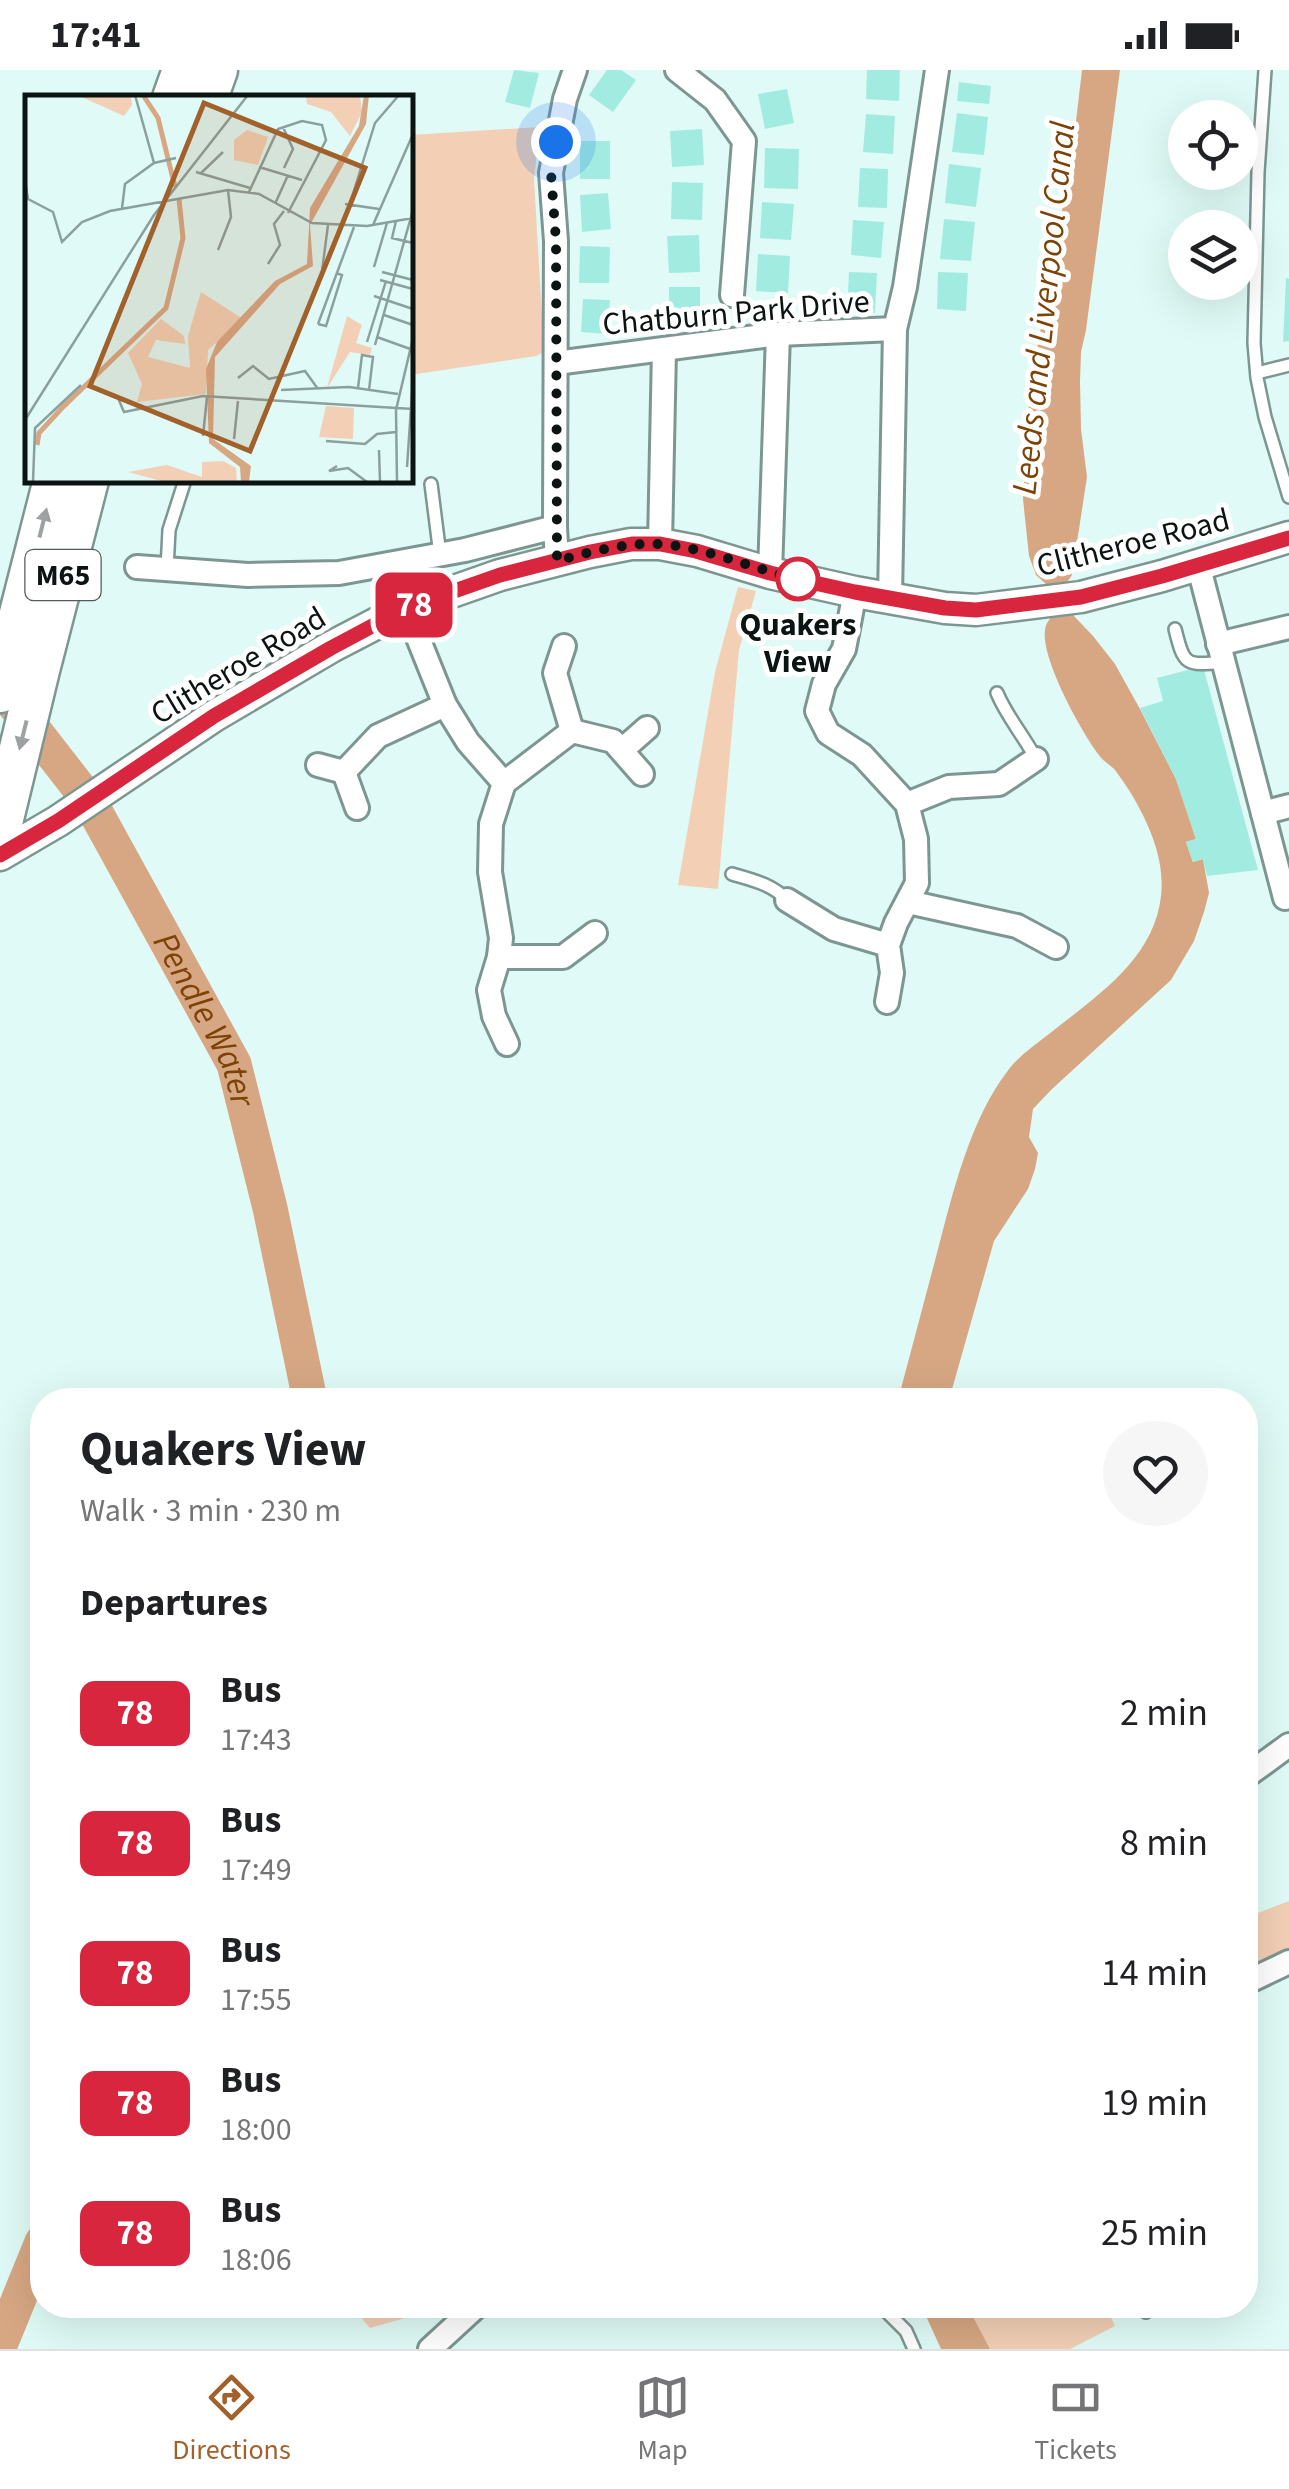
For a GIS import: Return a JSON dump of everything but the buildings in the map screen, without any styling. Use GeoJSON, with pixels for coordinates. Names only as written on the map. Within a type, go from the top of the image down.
{"type":"FeatureCollection","features":[{"type":"Feature","properties":{"kind":"highway"},"geometry":{"type":"LineString","coordinates":[[174,95],[183,70]]}},
{"type":"Feature","properties":{"kind":"highway"},"geometry":{"type":"LineString","coordinates":[[208,95],[217,70]]}},
{"type":"Feature","properties":{"kind":"highway","name":"M65"},"geometry":{"type":"LineString","coordinates":[[0,692],[53,482]]}},
{"type":"Feature","properties":{"kind":"highway","name":"M65"},"geometry":{"type":"LineString","coordinates":[[4,815],[87,482]]}},
{"type":"Feature","properties":{"kind":"main road","name":"Clitheroe Road"},"geometry":{"type":"LineString","coordinates":[[0,855],[58,821],[214,716],[331,648],[406,608],[500,575],[632,544],[660,544],[855,592],[960,609],[1081,597],[1289,538]]}},
{"type":"Feature","properties":{"kind":"street","name":"Chatburn Park Drive"},"geometry":{"type":"LineString","coordinates":[[575,70],[565,99],[551,173],[556,241],[556,363],[778,334],[895,329],[905,288],[937,70]]}},
{"type":"Feature","properties":{"kind":"street"},"geometry":{"type":"LineString","coordinates":[[677,70],[715,100],[744,141],[732,295]]}},
{"type":"Feature","properties":{"kind":"street"},"geometry":{"type":"LineString","coordinates":[[890,598],[895,329]]}},
{"type":"Feature","properties":{"kind":"street"},"geometry":{"type":"LineString","coordinates":[[770,573],[778,334]]}},
{"type":"Feature","properties":{"kind":"street"},"geometry":{"type":"LineString","coordinates":[[660,544],[664,348]]}},
{"type":"Feature","properties":{"kind":"street"},"geometry":{"type":"LineString","coordinates":[[556,363],[557,561]]}},
{"type":"Feature","properties":{"kind":"street","name":"Clitheroe Road"},"geometry":{"type":"LineString","coordinates":[[137,568],[248,575],[339,573],[555,527]]}},
{"type":"Feature","properties":{"kind":"street"},"geometry":{"type":"LineString","coordinates":[[1198,564],[1285,898]]}},
{"type":"Feature","properties":{"kind":"street"},"geometry":{"type":"LineString","coordinates":[[855,592],[844,649],[824,684],[817,711],[828,733],[862,756],[907,804],[916,839],[917,884],[888,945],[892,973],[888,1002]]}},
{"type":"Feature","properties":{"kind":"street"},"geometry":{"type":"LineString","coordinates":[[406,608],[446,705],[468,742],[504,783]]}},
{"type":"Feature","properties":{"kind":"street"},"geometry":{"type":"LineString","coordinates":[[1221,653],[1289,627]]}},
{"type":"Feature","properties":{"kind":"street"},"geometry":{"type":"LineString","coordinates":[[564,646],[555,673],[572,731]]}},
{"type":"Feature","properties":{"kind":"street"},"geometry":{"type":"LineString","coordinates":[[344,772],[378,736],[446,705]]}},
{"type":"Feature","properties":{"kind":"street"},"geometry":{"type":"LineString","coordinates":[[622,750],[647,728]]}},
{"type":"Feature","properties":{"kind":"street"},"geometry":{"type":"LineString","coordinates":[[572,731],[612,741],[642,774]]}},
{"type":"Feature","properties":{"kind":"street"},"geometry":{"type":"LineString","coordinates":[[507,1044],[494,1016],[489,990],[500,957],[501,938],[490,872],[490,824],[504,783],[572,731]]}},
{"type":"Feature","properties":{"kind":"street"},"geometry":{"type":"LineString","coordinates":[[907,804],[949,787],[999,784],[1036,759]]}},
{"type":"Feature","properties":{"kind":"street"},"geometry":{"type":"LineString","coordinates":[[318,765],[344,772]]}},
{"type":"Feature","properties":{"kind":"street"},"geometry":{"type":"LineString","coordinates":[[344,772],[357,808]]}},
{"type":"Feature","properties":{"kind":"street"},"geometry":{"type":"LineString","coordinates":[[1263,814],[1289,806]]}},
{"type":"Feature","properties":{"kind":"street"},"geometry":{"type":"LineString","coordinates":[[786,900],[834,929],[888,945]]}},
{"type":"Feature","properties":{"kind":"street"},"geometry":{"type":"LineString","coordinates":[[908,902],[1016,926],[1056,947]]}},
{"type":"Feature","properties":{"kind":"street"},"geometry":{"type":"LineString","coordinates":[[500,957],[563,956],[595,932]]}},
{"type":"Feature","properties":{"kind":"street"},"geometry":{"type":"LineString","coordinates":[[1258,1768],[1289,1745]]}},
{"type":"Feature","properties":{"kind":"street"},"geometry":{"type":"LineString","coordinates":[[1258,1978],[1289,1962]]}},
{"type":"Feature","properties":{"kind":"street"},"geometry":{"type":"LineString","coordinates":[[430,2349],[464,2318]]}},
{"type":"Feature","properties":{"kind":"lane"},"geometry":{"type":"LineString","coordinates":[[1264,70],[1254,343],[1265,417],[1289,497]]}},
{"type":"Feature","properties":{"kind":"lane"},"geometry":{"type":"LineString","coordinates":[[1257,372],[1289,365]]}},
{"type":"Feature","properties":{"kind":"lane"},"geometry":{"type":"LineString","coordinates":[[167,570],[169,530],[183,482]]}},
{"type":"Feature","properties":{"kind":"lane"},"geometry":{"type":"LineString","coordinates":[[431,484],[440,554]]}},
{"type":"Feature","properties":{"kind":"lane"},"geometry":{"type":"LineString","coordinates":[[1174,629],[1182,657],[1190,663],[1221,653]]}},
{"type":"Feature","properties":{"kind":"lane"},"geometry":{"type":"LineString","coordinates":[[997,693],[1006,716],[1022,732],[1036,759]]}},
{"type":"Feature","properties":{"kind":"lane"},"geometry":{"type":"LineString","coordinates":[[732,874],[778,890],[786,900]]}},
{"type":"Feature","properties":{"kind":"lane"},"geometry":{"type":"LineString","coordinates":[[893,2318],[906,2331],[914,2349]]}},
{"type":"Feature","properties":{"kind":"shaded area"},"geometry":{"type":"Polygon","coordinates":[[[1082,70],[1120,70],[1081,352],[1081,429],[1087,477],[1072,575],[1066,584],[1073,615],[1115,664],[1176,779],[1196,839],[1186,842],[1193,862],[1203,859],[1209,893],[1194,941],[1171,980],[1033,1109],[1029,1137],[1038,1153],[1035,1169],[1028,1189],[994,1241],[952,1388],[901,1388],[957,1181],[973,1133],[995,1089],[1018,1059],[1103,991],[1135,958],[1156,919],[1161,896],[1158,856],[1145,819],[1122,779],[1082,729],[1049,658],[1045,643],[1051,617],[1047,585],[1036,575],[1029,556],[1023,499],[1030,389],[1072,155],[1082,70]]]}},
{"type":"Feature","properties":{"kind":"shaded area"},"geometry":{"type":"Polygon","coordinates":[[[540,127],[534,178],[544,352],[412,375],[412,135],[540,127]]]}},
{"type":"Feature","properties":{"kind":"shaded area"},"geometry":{"type":"Polygon","coordinates":[[[738,587],[756,591],[739,650],[718,889],[678,885],[715,672],[738,587]]]}},
{"type":"Feature","properties":{"kind":"shaded area"},"geometry":{"type":"Polygon","coordinates":[[[1289,1901],[1289,1955],[1258,1968],[1258,1913],[1289,1901]]]}},
{"type":"Feature","properties":{"kind":"shaded area"},"geometry":{"type":"Polygon","coordinates":[[[361,2318],[405,2318],[370,2328],[361,2318]]]}},
{"type":"Feature","properties":{"kind":"shaded area"},"geometry":{"type":"Polygon","coordinates":[[[927,2318],[974,2318],[990,2349],[941,2349],[927,2318]]]}},
{"type":"Feature","properties":{"kind":"shaded area"},"geometry":{"type":"Polygon","coordinates":[[[974,2318],[1111,2318],[1115,2326],[1070,2349],[990,2349],[974,2318]]]}},
{"type":"Feature","properties":{"kind":"waterway","name":"Pendle Water"},"geometry":{"type":"LineString","coordinates":[[13,703],[90,802],[234,1064],[270,1208],[308,1388]]}},
{"type":"Feature","properties":{"kind":"waterway","name":"Pendle Water"},"geometry":{"type":"LineString","coordinates":[[0,2345],[30,2271]]}},
{"type":"Feature","properties":{"kind":"bus line","name":"78"},"geometry":{"type":"LineString","coordinates":[[0,855],[58,821],[214,716],[406,608],[500,575],[590,552],[632,544],[660,544],[855,592],[976,610],[1081,597],[1289,538]]}},
{"type":"Feature","properties":{"kind":"place","name":"Quakers View"},"geometry":{"type":"Point","coordinates":[798,579]}},
{"type":"Feature","properties":{"kind":"route"},"geometry":{"type":"LineString","coordinates":[[556,142],[551,173],[556,241],[557,561],[632,544],[660,544],[802,580],[798,579]]}},
{"type":"Feature","properties":{"kind":"water label","name":"Leeds and Liverpool Canal"},"geometry":{"type":"Point","coordinates":[1043,308]}}]}
